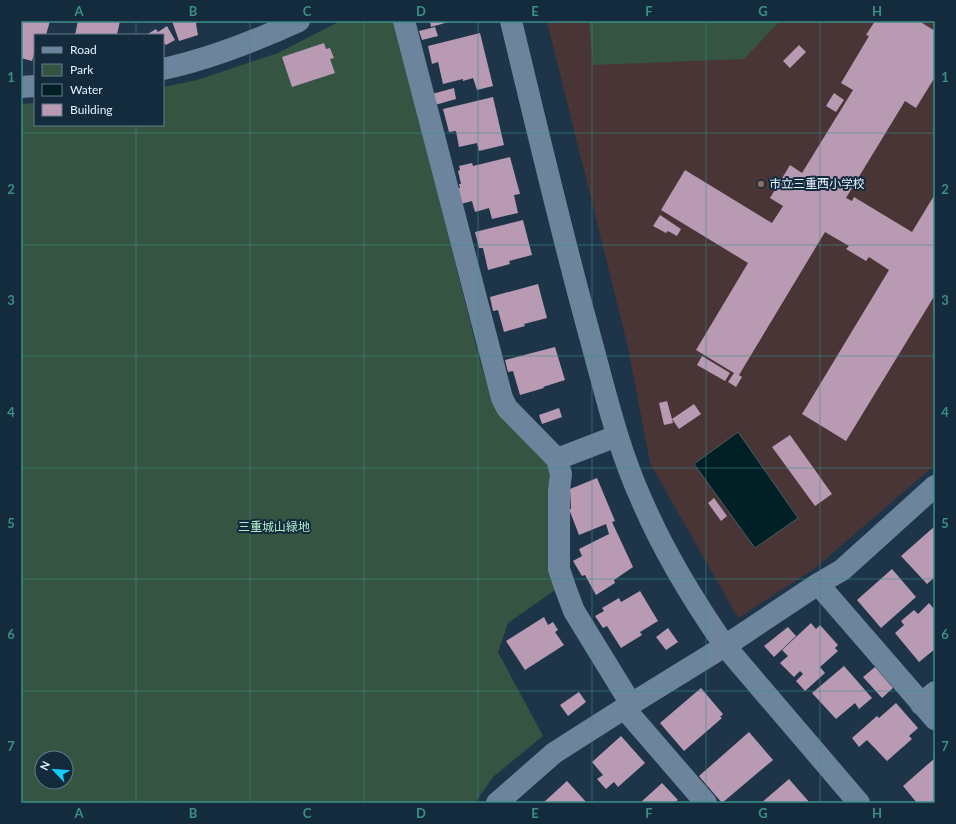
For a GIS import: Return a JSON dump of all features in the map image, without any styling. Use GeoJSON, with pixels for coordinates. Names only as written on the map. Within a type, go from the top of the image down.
{"type":"FeatureCollection","features":[{"type":"Feature","properties":{"kind":"street"},"geometry":{"type":"LineString","coordinates":[[164,69],[221,53],[259,39],[298,21]]}},
{"type":"Feature","properties":{"kind":"street"},"geometry":{"type":"LineString","coordinates":[[404,21],[502,398],[507,408],[557,459],[561,474],[559,568],[574,611],[627,706],[706,803]]}},
{"type":"Feature","properties":{"kind":"street"},"geometry":{"type":"LineString","coordinates":[[510,21],[575,282],[617,436],[642,501],[679,575],[708,622],[725,646],[859,803]]}},
{"type":"Feature","properties":{"kind":"street"},"geometry":{"type":"LineString","coordinates":[[21,87],[34,86]]}},
{"type":"Feature","properties":{"kind":"street"},"geometry":{"type":"LineString","coordinates":[[557,459],[617,436]]}},
{"type":"Feature","properties":{"kind":"street"},"geometry":{"type":"LineString","coordinates":[[500,802],[554,753],[725,646],[818,584],[842,570],[935,486]]}},
{"type":"Feature","properties":{"kind":"street"},"geometry":{"type":"LineString","coordinates":[[818,584],[930,705]]}},
{"type":"Feature","properties":{"kind":"shaded area","name":"市立三重西小学校"},"geometry":{"type":"Polygon","coordinates":[[[547,21],[935,21],[935,465],[814,569],[738,618],[650,463],[628,347],[547,21]]]}},
{"type":"Feature","properties":{"kind":"green space","name":"三重城山緑地"},"geometry":{"type":"Polygon","coordinates":[[[340,21],[394,21],[479,357],[491,398],[547,462],[551,473],[555,590],[508,623],[498,652],[543,736],[493,777],[475,803],[21,803],[21,104],[34,103],[34,126],[164,126],[164,87],[197,80],[278,53],[340,21]]]}},
{"type":"Feature","properties":{"kind":"green space"},"geometry":{"type":"Polygon","coordinates":[[[589,21],[780,21],[744,59],[593,65],[589,21]]]}},
{"type":"Feature","properties":{"kind":"water"},"geometry":{"type":"Polygon","coordinates":[[[738,432],[798,518],[755,548],[694,464],[738,432]]]}},
{"type":"Feature","properties":{"kind":"building"},"geometry":{"type":"Polygon","coordinates":[[[21,21],[50,21],[46,34],[34,34],[34,54],[32,61],[21,58],[21,21]]]}},
{"type":"Feature","properties":{"kind":"building"},"geometry":{"type":"Polygon","coordinates":[[[78,21],[120,21],[117,34],[75,34],[78,21]]]}},
{"type":"Feature","properties":{"kind":"building"},"geometry":{"type":"Polygon","coordinates":[[[172,21],[197,21],[196,24],[198,35],[179,41],[172,21]]]}},
{"type":"Feature","properties":{"kind":"building"},"geometry":{"type":"Polygon","coordinates":[[[430,21],[452,21],[431,27],[430,21]]]}},
{"type":"Feature","properties":{"kind":"building"},"geometry":{"type":"Polygon","coordinates":[[[875,21],[919,21],[935,31],[935,77],[916,108],[905,101],[846,198],[852,201],[854,197],[912,232],[935,194],[935,295],[846,441],[802,414],[889,270],[869,257],[866,261],[846,249],[849,246],[825,232],[739,375],[742,377],[736,387],[728,382],[734,373],[696,350],[748,263],[661,210],[685,170],[772,223],[783,206],[770,198],[790,165],[802,173],[853,90],[841,83],[869,36],[866,35],[875,21]]]}},
{"type":"Feature","properties":{"kind":"building"},"geometry":{"type":"Polygon","coordinates":[[[167,26],[175,40],[166,45],[164,43],[164,34],[148,34],[156,29],[158,32],[167,26]]]}},
{"type":"Feature","properties":{"kind":"building"},"geometry":{"type":"Polygon","coordinates":[[[435,27],[438,36],[422,40],[419,31],[435,27]]]}},
{"type":"Feature","properties":{"kind":"building"},"geometry":{"type":"Polygon","coordinates":[[[480,33],[493,86],[477,90],[473,78],[443,84],[438,62],[432,64],[428,46],[480,33]]]}},
{"type":"Feature","properties":{"kind":"building"},"geometry":{"type":"Polygon","coordinates":[[[324,43],[326,49],[330,48],[334,58],[330,59],[335,73],[292,87],[282,57],[324,43]]]}},
{"type":"Feature","properties":{"kind":"building"},"geometry":{"type":"Polygon","coordinates":[[[799,45],[806,52],[790,68],[783,61],[799,45]]]}},
{"type":"Feature","properties":{"kind":"building"},"geometry":{"type":"Polygon","coordinates":[[[454,88],[456,99],[435,105],[432,94],[454,88]]]}},
{"type":"Feature","properties":{"kind":"building"},"geometry":{"type":"Polygon","coordinates":[[[834,93],[844,100],[836,112],[826,106],[834,93]]]}},
{"type":"Feature","properties":{"kind":"building"},"geometry":{"type":"Polygon","coordinates":[[[493,97],[504,145],[479,151],[477,143],[459,147],[456,131],[449,132],[443,109],[493,97]]]}},
{"type":"Feature","properties":{"kind":"building"},"geometry":{"type":"Polygon","coordinates":[[[510,157],[520,194],[514,195],[518,213],[492,219],[489,208],[475,212],[472,201],[461,204],[457,188],[460,188],[459,184],[461,184],[458,171],[460,170],[459,166],[472,163],[473,166],[510,157]]]}},
{"type":"Feature","properties":{"kind":"building"},"geometry":{"type":"Polygon","coordinates":[[[660,215],[681,229],[677,236],[668,231],[666,233],[653,226],[660,215]]]}},
{"type":"Feature","properties":{"kind":"building"},"geometry":{"type":"Polygon","coordinates":[[[523,220],[532,255],[509,261],[510,264],[488,270],[483,248],[479,248],[475,232],[523,220]]]}},
{"type":"Feature","properties":{"kind":"building"},"geometry":{"type":"Polygon","coordinates":[[[538,284],[547,318],[524,324],[525,326],[504,332],[498,310],[493,311],[490,297],[538,284]]]}},
{"type":"Feature","properties":{"kind":"building"},"geometry":{"type":"Polygon","coordinates":[[[555,347],[565,380],[520,395],[513,371],[508,372],[505,360],[555,347]]]}},
{"type":"Feature","properties":{"kind":"building"},"geometry":{"type":"Polygon","coordinates":[[[702,356],[730,373],[725,381],[697,365],[702,356]]]}},
{"type":"Feature","properties":{"kind":"building"},"geometry":{"type":"Polygon","coordinates":[[[667,401],[673,423],[664,425],[659,403],[667,401]]]}},
{"type":"Feature","properties":{"kind":"building"},"geometry":{"type":"Polygon","coordinates":[[[694,404],[701,414],[679,429],[672,419],[694,404]]]}},
{"type":"Feature","properties":{"kind":"building"},"geometry":{"type":"Polygon","coordinates":[[[559,408],[562,417],[542,424],[539,415],[559,408]]]}},
{"type":"Feature","properties":{"kind":"building"},"geometry":{"type":"Polygon","coordinates":[[[790,435],[832,494],[815,506],[772,447],[790,435]]]}},
{"type":"Feature","properties":{"kind":"building"},"geometry":{"type":"Polygon","coordinates":[[[597,478],[615,521],[612,522],[633,567],[614,580],[615,583],[596,595],[585,575],[582,576],[573,561],[582,556],[579,549],[609,534],[606,524],[579,535],[569,509],[571,509],[570,489],[597,478]]]}},
{"type":"Feature","properties":{"kind":"building"},"geometry":{"type":"Polygon","coordinates":[[[714,498],[727,516],[721,521],[708,503],[714,498]]]}},
{"type":"Feature","properties":{"kind":"building"},"geometry":{"type":"Polygon","coordinates":[[[935,526],[935,577],[927,584],[901,556],[935,526]]]}},
{"type":"Feature","properties":{"kind":"building"},"geometry":{"type":"Polygon","coordinates":[[[892,569],[916,597],[881,628],[857,600],[892,569]]]}},
{"type":"Feature","properties":{"kind":"building"},"geometry":{"type":"Polygon","coordinates":[[[640,591],[658,621],[640,632],[642,635],[621,648],[607,626],[603,628],[595,616],[604,611],[602,608],[619,598],[621,602],[640,591]]]}},
{"type":"Feature","properties":{"kind":"building"},"geometry":{"type":"Polygon","coordinates":[[[929,603],[935,610],[935,649],[919,662],[895,633],[904,625],[901,621],[914,610],[918,614],[929,603]]]}},
{"type":"Feature","properties":{"kind":"building"},"geometry":{"type":"Polygon","coordinates":[[[544,617],[548,625],[553,622],[558,630],[555,632],[564,645],[525,670],[506,641],[544,617]]]}},
{"type":"Feature","properties":{"kind":"building"},"geometry":{"type":"Polygon","coordinates":[[[811,623],[816,629],[820,625],[838,645],[835,648],[838,651],[820,667],[825,673],[805,691],[796,681],[803,674],[800,671],[794,677],[780,663],[788,656],[782,650],[811,623]]]}},
{"type":"Feature","properties":{"kind":"building"},"geometry":{"type":"Polygon","coordinates":[[[788,627],[796,636],[774,657],[764,646],[788,627]]]}},
{"type":"Feature","properties":{"kind":"building"},"geometry":{"type":"Polygon","coordinates":[[[668,628],[678,642],[666,650],[656,637],[668,628]]]}},
{"type":"Feature","properties":{"kind":"building"},"geometry":{"type":"Polygon","coordinates":[[[844,666],[872,698],[859,709],[855,703],[836,719],[812,693],[844,666]]]}},
{"type":"Feature","properties":{"kind":"building"},"geometry":{"type":"Polygon","coordinates":[[[875,667],[893,688],[882,698],[863,677],[875,667]]]}},
{"type":"Feature","properties":{"kind":"building"},"geometry":{"type":"Polygon","coordinates":[[[701,688],[723,714],[720,717],[722,718],[684,751],[660,723],[701,688]]]}},
{"type":"Feature","properties":{"kind":"building"},"geometry":{"type":"Polygon","coordinates":[[[579,692],[586,702],[568,716],[560,705],[579,692]]]}},
{"type":"Feature","properties":{"kind":"building"},"geometry":{"type":"Polygon","coordinates":[[[896,703],[918,728],[909,736],[912,739],[887,761],[867,740],[859,747],[852,738],[877,716],[879,718],[896,703]]]}},
{"type":"Feature","properties":{"kind":"building"},"geometry":{"type":"Polygon","coordinates":[[[749,732],[773,760],[722,803],[699,776],[749,732]]]}},
{"type":"Feature","properties":{"kind":"building"},"geometry":{"type":"Polygon","coordinates":[[[621,736],[645,763],[618,787],[614,782],[606,789],[597,779],[603,775],[592,762],[621,736]]]}},
{"type":"Feature","properties":{"kind":"building"},"geometry":{"type":"Polygon","coordinates":[[[935,758],[935,800],[931,803],[917,803],[903,786],[935,758]]]}},
{"type":"Feature","properties":{"kind":"building"},"geometry":{"type":"Polygon","coordinates":[[[789,779],[810,803],[761,803],[789,779]]]}},
{"type":"Feature","properties":{"kind":"building"},"geometry":{"type":"Polygon","coordinates":[[[567,781],[587,803],[543,803],[567,781]]]}},
{"type":"Feature","properties":{"kind":"building"},"geometry":{"type":"Polygon","coordinates":[[[662,783],[678,800],[674,803],[640,803],[662,783]]]}},
{"type":"Feature","properties":{"kind":"place","name":"市立三重西小学校"},"geometry":{"type":"Point","coordinates":[761,184]}}]}
